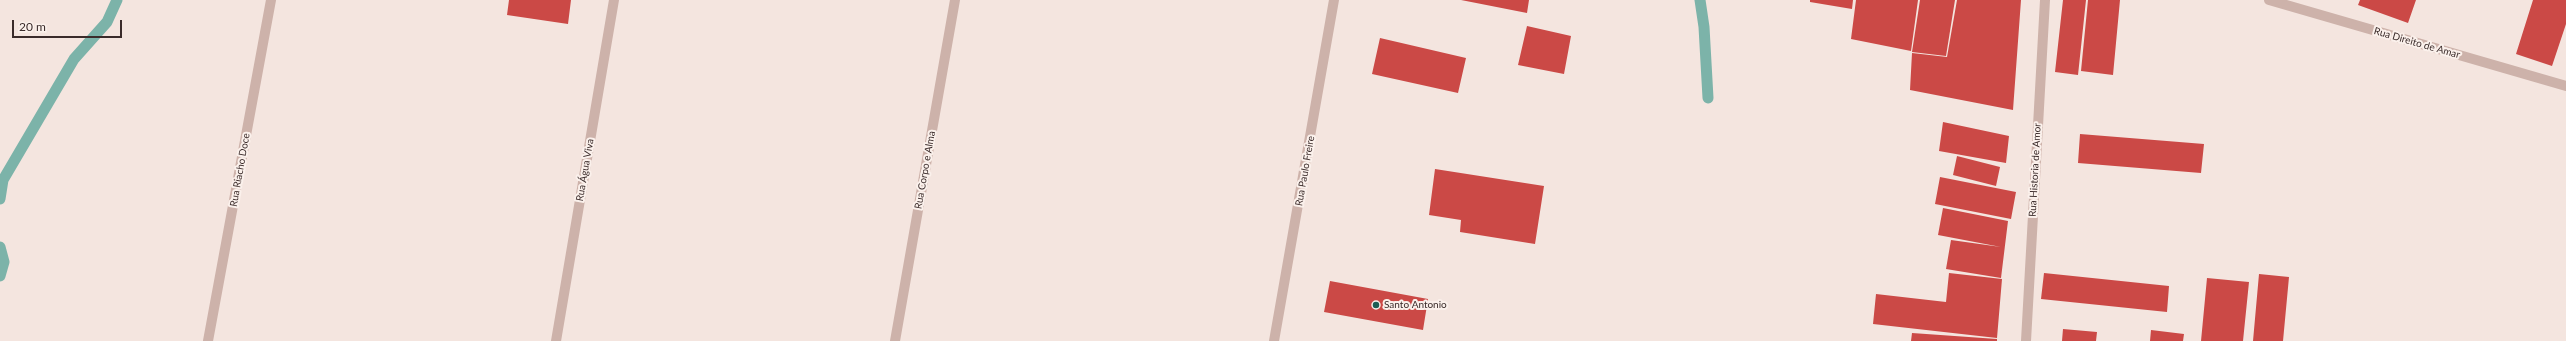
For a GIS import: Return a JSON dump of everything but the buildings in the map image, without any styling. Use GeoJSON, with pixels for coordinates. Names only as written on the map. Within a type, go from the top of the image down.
{"type":"FeatureCollection","features":[{"type":"Feature","properties":{"kind":"street","name":"Rua Riacho Doce"},"geometry":{"type":"LineString","coordinates":[[208,341],[271,0]]}},
{"type":"Feature","properties":{"kind":"street","name":"Rua Água Viva"},"geometry":{"type":"LineString","coordinates":[[556,341],[614,0]]}},
{"type":"Feature","properties":{"kind":"street","name":"Rua Corpo e Alma"},"geometry":{"type":"LineString","coordinates":[[895,341],[955,0]]}},
{"type":"Feature","properties":{"kind":"street","name":"Rua Paulo Freire"},"geometry":{"type":"LineString","coordinates":[[1274,341],[1334,0]]}},
{"type":"Feature","properties":{"kind":"street","name":"Rua Historia de Amor"},"geometry":{"type":"LineString","coordinates":[[2026,341],[2045,0]]}},
{"type":"Feature","properties":{"kind":"street","name":"Rua Direito de Amar"},"geometry":{"type":"LineString","coordinates":[[2269,0],[2566,86]]}},
{"type":"Feature","properties":{"kind":"waterway"},"geometry":{"type":"LineString","coordinates":[[0,199],[3,180],[74,59],[107,22],[117,0]]}},
{"type":"Feature","properties":{"kind":"waterway"},"geometry":{"type":"LineString","coordinates":[[1700,0],[1704,27],[1708,98]]}},
{"type":"Feature","properties":{"kind":"waterway"},"geometry":{"type":"LineString","coordinates":[[0,247],[4,262],[0,276]]}},
{"type":"Feature","properties":{"kind":"place","name":"Santo Antonio"},"geometry":{"type":"Point","coordinates":[1376,305]}}]}
